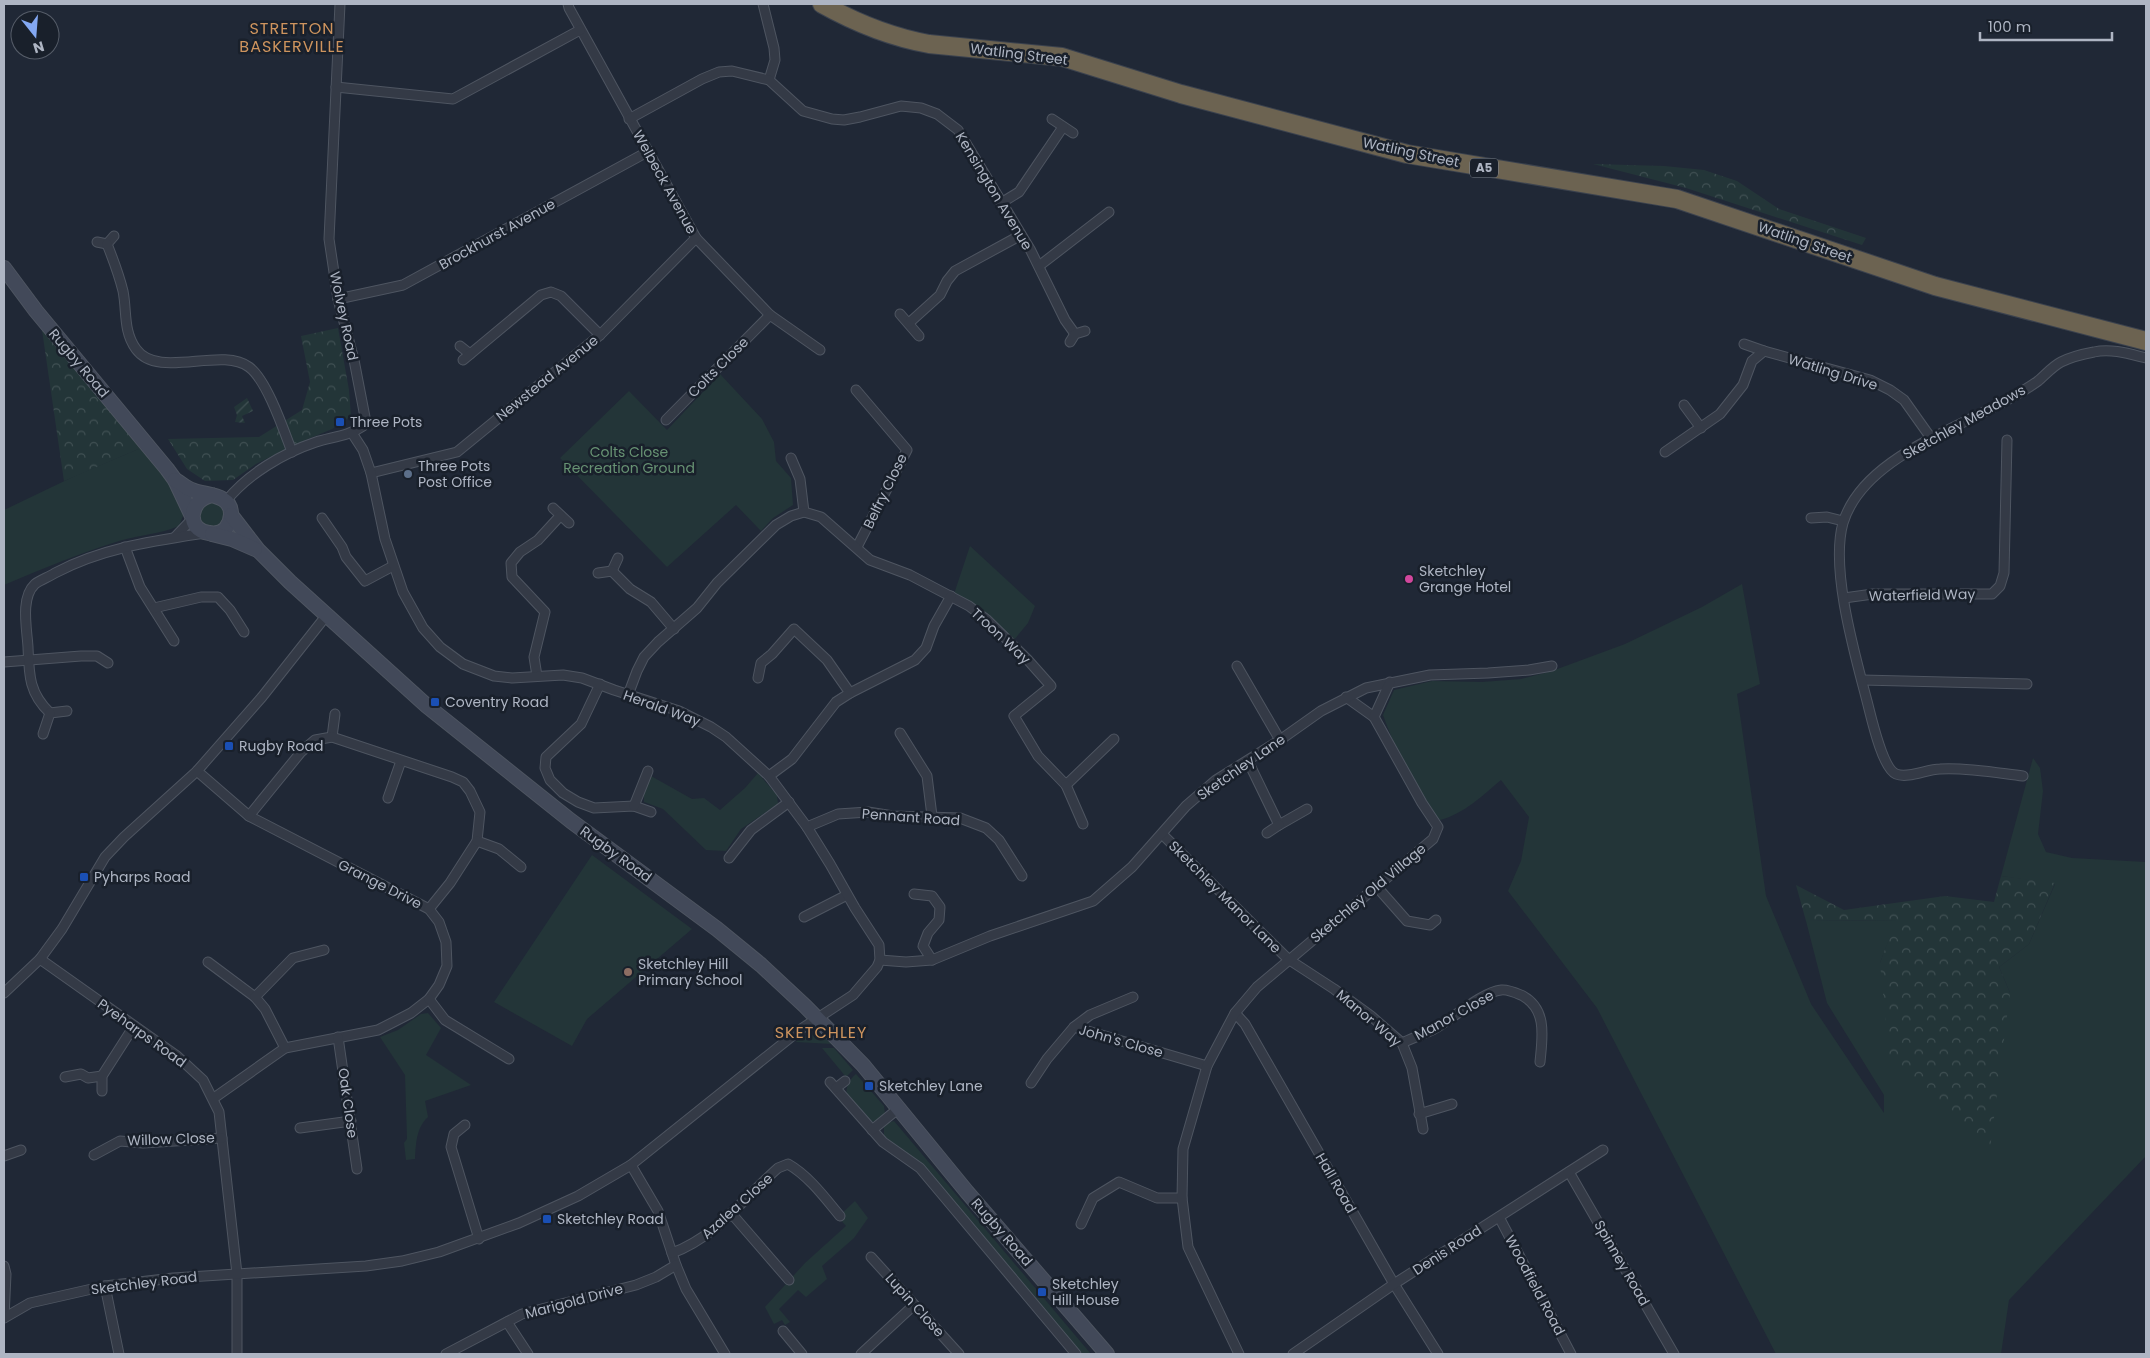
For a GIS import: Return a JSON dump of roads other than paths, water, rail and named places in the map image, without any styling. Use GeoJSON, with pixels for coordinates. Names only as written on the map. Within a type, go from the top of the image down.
{"type":"FeatureCollection","features":[{"type":"Feature","properties":{"kind":"highway","name":"Watling Street"},"geometry":{"type":"LineString","coordinates":[[822,4],[882,33],[908,41],[1062,57],[1165,89],[1407,154],[1677,199],[1935,286],[2146,341]]}},
{"type":"Feature","properties":{"kind":"main road","name":"Rugby Road"},"geometry":{"type":"LineString","coordinates":[[4,268],[36,311],[175,480],[192,517]]}},
{"type":"Feature","properties":{"kind":"main road","name":"Rugby Road"},"geometry":{"type":"LineString","coordinates":[[175,480],[192,490],[212,495]]}},
{"type":"Feature","properties":{"kind":"main road"},"geometry":{"type":"LineString","coordinates":[[212,495],[220,497],[229,508],[226,528],[208,533],[197,527],[192,517],[195,504],[205,496],[212,495]]}},
{"type":"Feature","properties":{"kind":"main road","name":"Rugby Road"},"geometry":{"type":"LineString","coordinates":[[229,508],[258,550],[326,616],[427,706],[564,815],[693,910],[747,953],[818,1019],[863,1065],[967,1192],[1106,1354]]}},
{"type":"Feature","properties":{"kind":"main road","name":"Rugby Road"},"geometry":{"type":"LineString","coordinates":[[208,533],[232,539],[258,550]]}},
{"type":"Feature","properties":{"kind":"street","name":"Wolvey Road"},"geometry":{"type":"LineString","coordinates":[[340,4],[329,239],[338,299],[352,351],[365,417],[362,426],[352,433]]}},
{"type":"Feature","properties":{"kind":"street","name":"Welbeck Avenue"},"geometry":{"type":"LineString","coordinates":[[568,4],[580,30],[696,238],[770,315],[820,350]]}},
{"type":"Feature","properties":{"kind":"street"},"geometry":{"type":"LineString","coordinates":[[763,4],[774,54],[769,80]]}},
{"type":"Feature","properties":{"kind":"street"},"geometry":{"type":"LineString","coordinates":[[336,87],[453,99],[580,30]]}},
{"type":"Feature","properties":{"kind":"street","name":"Kensington Avenue"},"geometry":{"type":"LineString","coordinates":[[629,119],[702,79],[719,72],[732,71],[769,80],[803,111],[832,119],[844,120],[860,117],[901,106],[921,108],[936,114],[958,130],[1039,266],[1073,338],[1085,331]]}},
{"type":"Feature","properties":{"kind":"street"},"geometry":{"type":"LineString","coordinates":[[1052,119],[1073,133]]}},
{"type":"Feature","properties":{"kind":"street"},"geometry":{"type":"LineString","coordinates":[[1001,203],[1019,192],[1062,127]]}},
{"type":"Feature","properties":{"kind":"street","name":"Brockhurst Avenue"},"geometry":{"type":"LineString","coordinates":[[338,299],[403,285],[649,151]]}},
{"type":"Feature","properties":{"kind":"street"},"geometry":{"type":"LineString","coordinates":[[1039,266],[1109,212]]}},
{"type":"Feature","properties":{"kind":"street"},"geometry":{"type":"LineString","coordinates":[[107,244],[114,236]]}},
{"type":"Feature","properties":{"kind":"street"},"geometry":{"type":"LineString","coordinates":[[909,323],[940,296],[947,281],[955,271],[1021,236]]}},
{"type":"Feature","properties":{"kind":"street","name":"Newstead Avenue"},"geometry":{"type":"LineString","coordinates":[[371,472],[457,452],[600,335],[696,238]]}},
{"type":"Feature","properties":{"kind":"street"},"geometry":{"type":"LineString","coordinates":[[97,242],[107,244]]}},
{"type":"Feature","properties":{"kind":"street"},"geometry":{"type":"LineString","coordinates":[[107,244],[123,293],[128,333],[137,350],[143,356],[157,362],[231,360],[250,367],[257,374],[275,409],[292,452]]}},
{"type":"Feature","properties":{"kind":"street"},"geometry":{"type":"LineString","coordinates":[[460,346],[466,357],[541,294],[552,292],[561,296],[600,335]]}},
{"type":"Feature","properties":{"kind":"street"},"geometry":{"type":"LineString","coordinates":[[900,314],[919,336]]}},
{"type":"Feature","properties":{"kind":"street","name":"Colts Close"},"geometry":{"type":"LineString","coordinates":[[666,420],[770,315]]}},
{"type":"Feature","properties":{"kind":"street","name":"Watling Drive"},"geometry":{"type":"LineString","coordinates":[[1744,344],[1870,380],[1890,390],[1904,400],[1931,438]]}},
{"type":"Feature","properties":{"kind":"street"},"geometry":{"type":"LineString","coordinates":[[1665,452],[1701,428],[1728,406],[1743,384],[1752,361],[1764,351]]}},
{"type":"Feature","properties":{"kind":"street","name":"Sketchley Meadows"},"geometry":{"type":"LineString","coordinates":[[2023,776],[1942,768],[1898,775],[1891,771],[1886,764],[1862,680],[1844,598],[1839,569],[1839,544],[1844,521],[1866,485],[1883,469],[1931,438],[2012,398],[2036,382],[2060,362],[2096,351],[2128,353],[2146,358]]}},
{"type":"Feature","properties":{"kind":"street","name":"Belfry Close"},"geometry":{"type":"LineString","coordinates":[[856,390],[907,450],[857,548]]}},
{"type":"Feature","properties":{"kind":"street"},"geometry":{"type":"LineString","coordinates":[[1684,405],[1701,428]]}},
{"type":"Feature","properties":{"kind":"street"},"geometry":{"type":"LineString","coordinates":[[229,508],[259,472],[292,452],[332,437],[352,433],[363,450],[371,472],[383,530],[393,566],[365,581],[346,557],[342,547],[322,518]]}},
{"type":"Feature","properties":{"kind":"street","name":"Waterfield Way"},"geometry":{"type":"LineString","coordinates":[[1844,598],[1873,594],[1992,594],[2000,586],[2004,573],[2007,440]]}},
{"type":"Feature","properties":{"kind":"street"},"geometry":{"type":"LineString","coordinates":[[628,695],[636,671],[644,657],[697,608],[717,583],[776,525],[791,516],[804,512],[800,479],[792,458]]}},
{"type":"Feature","properties":{"kind":"street"},"geometry":{"type":"LineString","coordinates":[[554,508],[569,523]]}},
{"type":"Feature","properties":{"kind":"street","name":"Troon Way"},"geometry":{"type":"LineString","coordinates":[[804,512],[821,517],[870,560],[910,576],[951,596],[986,618],[1027,658],[1051,686],[1014,716],[1038,756],[1066,785]]}},
{"type":"Feature","properties":{"kind":"street"},"geometry":{"type":"LineString","coordinates":[[537,676],[534,657],[545,612],[512,577],[511,563],[520,552],[538,540],[560,516]]}},
{"type":"Feature","properties":{"kind":"street"},"geometry":{"type":"LineString","coordinates":[[175,537],[192,517]]}},
{"type":"Feature","properties":{"kind":"street"},"geometry":{"type":"LineString","coordinates":[[1811,518],[1827,517],[1844,521]]}},
{"type":"Feature","properties":{"kind":"street"},"geometry":{"type":"LineString","coordinates":[[50,713],[35,696],[29,661],[26,608],[29,595],[35,584],[70,566],[125,547],[175,537],[208,533]]}},
{"type":"Feature","properties":{"kind":"street"},"geometry":{"type":"LineString","coordinates":[[125,547],[140,587],[174,641]]}},
{"type":"Feature","properties":{"kind":"street"},"geometry":{"type":"LineString","coordinates":[[612,571],[618,558]]}},
{"type":"Feature","properties":{"kind":"street","name":"Herald Way"},"geometry":{"type":"LineString","coordinates":[[393,566],[412,610],[431,638],[450,656],[463,664],[494,676],[512,678],[572,676],[600,684],[679,711],[711,727],[739,747],[769,776],[807,827],[830,864],[846,895],[879,945],[880,960]]}},
{"type":"Feature","properties":{"kind":"street"},"geometry":{"type":"LineString","coordinates":[[612,571],[630,589],[651,602],[674,629]]}},
{"type":"Feature","properties":{"kind":"street"},"geometry":{"type":"LineString","coordinates":[[598,573],[612,571]]}},
{"type":"Feature","properties":{"kind":"street"},"geometry":{"type":"LineString","coordinates":[[769,776],[792,759],[836,702],[915,660],[926,648],[934,626],[951,596]]}},
{"type":"Feature","properties":{"kind":"street"},"geometry":{"type":"LineString","coordinates":[[154,608],[200,597],[218,597],[230,610],[244,632]]}},
{"type":"Feature","properties":{"kind":"street"},"geometry":{"type":"LineString","coordinates":[[4,993],[40,960],[62,929],[105,857],[124,836],[197,771],[262,697],[326,616]]}},
{"type":"Feature","properties":{"kind":"street"},"geometry":{"type":"LineString","coordinates":[[758,678],[761,663],[772,654],[794,629],[827,660],[850,693]]}},
{"type":"Feature","properties":{"kind":"street"},"geometry":{"type":"LineString","coordinates":[[4,662],[97,656],[108,663]]}},
{"type":"Feature","properties":{"kind":"street"},"geometry":{"type":"LineString","coordinates":[[1237,666],[1280,740]]}},
{"type":"Feature","properties":{"kind":"street","name":"Sketchley Lane"},"geometry":{"type":"LineString","coordinates":[[880,960],[906,962],[932,960],[990,936],[1093,901],[1132,867],[1186,806],[1216,780],[1280,740],[1321,711],[1366,688],[1430,675],[1488,674],[1552,666]]}},
{"type":"Feature","properties":{"kind":"street"},"geometry":{"type":"LineString","coordinates":[[1862,680],[2028,684]]}},
{"type":"Feature","properties":{"kind":"street"},"geometry":{"type":"LineString","coordinates":[[1374,717],[1390,682]]}},
{"type":"Feature","properties":{"kind":"street"},"geometry":{"type":"LineString","coordinates":[[600,684],[580,724],[546,757],[545,768],[550,780],[563,793],[578,802],[594,808],[634,806],[651,812]]}},
{"type":"Feature","properties":{"kind":"street","name":"Sketchley Old Village"},"geometry":{"type":"LineString","coordinates":[[1239,1354],[1188,1247],[1182,1198],[1184,1149],[1207,1066],[1234,1013],[1257,987],[1433,839],[1438,826],[1422,803],[1374,717],[1346,697]]}},
{"type":"Feature","properties":{"kind":"street"},"geometry":{"type":"LineString","coordinates":[[50,713],[66,710]]}},
{"type":"Feature","properties":{"kind":"street"},"geometry":{"type":"LineString","coordinates":[[43,734],[50,713]]}},
{"type":"Feature","properties":{"kind":"street"},"geometry":{"type":"LineString","coordinates":[[332,737],[335,714]]}},
{"type":"Feature","properties":{"kind":"street"},"geometry":{"type":"LineString","coordinates":[[900,733],[927,776],[932,816]]}},
{"type":"Feature","properties":{"kind":"street"},"geometry":{"type":"LineString","coordinates":[[249,816],[301,752],[315,740],[332,737],[463,782],[470,791],[480,812],[477,841],[450,883],[429,909]]}},
{"type":"Feature","properties":{"kind":"street"},"geometry":{"type":"LineString","coordinates":[[1084,824],[1066,785],[1114,739]]}},
{"type":"Feature","properties":{"kind":"street"},"geometry":{"type":"LineString","coordinates":[[388,798],[401,761]]}},
{"type":"Feature","properties":{"kind":"street"},"geometry":{"type":"LineString","coordinates":[[1248,761],[1279,825]]}},
{"type":"Feature","properties":{"kind":"street","name":"Grange Drive"},"geometry":{"type":"LineString","coordinates":[[197,771],[249,816],[429,909],[439,922],[446,942],[446,966],[439,985],[429,999],[411,1013],[378,1030],[285,1048],[214,1098]]}},
{"type":"Feature","properties":{"kind":"street"},"geometry":{"type":"LineString","coordinates":[[634,806],[648,771]]}},
{"type":"Feature","properties":{"kind":"street"},"geometry":{"type":"LineString","coordinates":[[729,858],[751,830],[789,802]]}},
{"type":"Feature","properties":{"kind":"street"},"geometry":{"type":"LineString","coordinates":[[1267,833],[1307,809]]}},
{"type":"Feature","properties":{"kind":"street","name":"Pennant Road"},"geometry":{"type":"LineString","coordinates":[[807,827],[838,814],[868,812],[893,816],[960,818],[986,828],[999,840],[1022,876]]}},
{"type":"Feature","properties":{"kind":"street","name":"Sketchley Manor Lane"},"geometry":{"type":"LineString","coordinates":[[1162,834],[1288,960]]}},
{"type":"Feature","properties":{"kind":"street"},"geometry":{"type":"LineString","coordinates":[[477,841],[499,850],[521,867]]}},
{"type":"Feature","properties":{"kind":"street"},"geometry":{"type":"LineString","coordinates":[[1377,887],[1407,921],[1430,925],[1436,920]]}},
{"type":"Feature","properties":{"kind":"street"},"geometry":{"type":"LineString","coordinates":[[914,894],[932,896],[940,907],[939,920],[928,933],[923,946],[932,960]]}},
{"type":"Feature","properties":{"kind":"street"},"geometry":{"type":"LineString","coordinates":[[804,917],[846,895]]}},
{"type":"Feature","properties":{"kind":"street"},"geometry":{"type":"LineString","coordinates":[[255,998],[293,958],[324,950]]}},
{"type":"Feature","properties":{"kind":"street","name":"Pyeharps Road"},"geometry":{"type":"LineString","coordinates":[[40,960],[177,1056],[203,1080],[214,1098],[219,1112],[237,1274],[237,1354]]}},
{"type":"Feature","properties":{"kind":"street"},"geometry":{"type":"LineString","coordinates":[[818,1019],[860,988],[872,974],[880,960]]}},
{"type":"Feature","properties":{"kind":"street","name":"Manor Way"},"geometry":{"type":"LineString","coordinates":[[1288,960],[1334,989],[1371,1016],[1402,1043],[1412,1068],[1423,1129]]}},
{"type":"Feature","properties":{"kind":"street"},"geometry":{"type":"LineString","coordinates":[[208,962],[255,998],[265,1009],[285,1048]]}},
{"type":"Feature","properties":{"kind":"street","name":"Manor Close"},"geometry":{"type":"LineString","coordinates":[[1402,1043],[1435,1028],[1484,996],[1500,990],[1514,992],[1527,998],[1536,1007],[1542,1027],[1540,1062]]}},
{"type":"Feature","properties":{"kind":"street"},"geometry":{"type":"LineString","coordinates":[[1074,1027],[1090,1015],[1133,998]]}},
{"type":"Feature","properties":{"kind":"street"},"geometry":{"type":"LineString","coordinates":[[429,999],[445,1020],[509,1059]]}},
{"type":"Feature","properties":{"kind":"street","name":"Hall Road"},"geometry":{"type":"LineString","coordinates":[[1234,1013],[1245,1024],[1394,1284],[1438,1354]]}},
{"type":"Feature","properties":{"kind":"street","name":"Sketchley Road"},"geometry":{"type":"LineString","coordinates":[[4,1318],[30,1304],[105,1286],[237,1274],[366,1266],[439,1252],[478,1239],[564,1203],[631,1165],[801,1029],[818,1019]]}},
{"type":"Feature","properties":{"kind":"street"},"geometry":{"type":"LineString","coordinates":[[102,1091],[102,1076],[134,1026]]}},
{"type":"Feature","properties":{"kind":"street","name":"John's Close"},"geometry":{"type":"LineString","coordinates":[[1031,1083],[1047,1059],[1074,1027],[1207,1066]]}},
{"type":"Feature","properties":{"kind":"street","name":"Oak Close"},"geometry":{"type":"LineString","coordinates":[[338,1037],[357,1169]]}},
{"type":"Feature","properties":{"kind":"street"},"geometry":{"type":"LineString","coordinates":[[65,1077],[81,1074],[88,1078],[102,1076]]}},
{"type":"Feature","properties":{"kind":"street","name":"Rugby Road"},"geometry":{"type":"LineString","coordinates":[[845,1081],[833,1085],[883,1142],[920,1168],[1076,1354]]}},
{"type":"Feature","properties":{"kind":"street"},"geometry":{"type":"LineString","coordinates":[[1419,1114],[1452,1104]]}},
{"type":"Feature","properties":{"kind":"street"},"geometry":{"type":"LineString","coordinates":[[872,1130],[899,1108]]}},
{"type":"Feature","properties":{"kind":"street"},"geometry":{"type":"LineString","coordinates":[[300,1128],[351,1121]]}},
{"type":"Feature","properties":{"kind":"street"},"geometry":{"type":"LineString","coordinates":[[465,1125],[454,1134],[450,1147],[478,1239]]}},
{"type":"Feature","properties":{"kind":"street","name":"Willow Close"},"geometry":{"type":"LineString","coordinates":[[94,1155],[120,1140],[143,1143],[222,1138]]}},
{"type":"Feature","properties":{"kind":"street"},"geometry":{"type":"LineString","coordinates":[[4,1156],[20,1150]]}},
{"type":"Feature","properties":{"kind":"street","name":"Denis Road"},"geometry":{"type":"LineString","coordinates":[[1293,1354],[1394,1284],[1603,1150]]}},
{"type":"Feature","properties":{"kind":"street","name":"Azalea Close"},"geometry":{"type":"LineString","coordinates":[[672,1253],[686,1248],[707,1235],[778,1168],[788,1164],[797,1169],[826,1198],[840,1216]]}},
{"type":"Feature","properties":{"kind":"street"},"geometry":{"type":"LineString","coordinates":[[631,1165],[658,1211],[686,1289],[726,1354]]}},
{"type":"Feature","properties":{"kind":"street","name":"Spinney Road"},"geometry":{"type":"LineString","coordinates":[[1569,1172],[1674,1354]]}},
{"type":"Feature","properties":{"kind":"street"},"geometry":{"type":"LineString","coordinates":[[1081,1224],[1093,1198],[1119,1182],[1157,1198],[1182,1198]]}},
{"type":"Feature","properties":{"kind":"street"},"geometry":{"type":"LineString","coordinates":[[731,1213],[789,1280]]}},
{"type":"Feature","properties":{"kind":"street","name":"Woodfield Road"},"geometry":{"type":"LineString","coordinates":[[1499,1217],[1571,1354]]}},
{"type":"Feature","properties":{"kind":"street","name":"Lupin Close"},"geometry":{"type":"LineString","coordinates":[[871,1257],[884,1265],[914,1305],[959,1354]]}},
{"type":"Feature","properties":{"kind":"street","name":"Marigold Drive"},"geometry":{"type":"LineString","coordinates":[[446,1354],[522,1314],[543,1307],[574,1302],[602,1292],[636,1285],[656,1277],[676,1265]]}},
{"type":"Feature","properties":{"kind":"street"},"geometry":{"type":"LineString","coordinates":[[4,1266],[6,1274],[4,1318]]}},
{"type":"Feature","properties":{"kind":"street"},"geometry":{"type":"LineString","coordinates":[[105,1286],[119,1354]]}},
{"type":"Feature","properties":{"kind":"street"},"geometry":{"type":"LineString","coordinates":[[861,1354],[914,1305]]}},
{"type":"Feature","properties":{"kind":"street"},"geometry":{"type":"LineString","coordinates":[[506,1322],[528,1354]]}},
{"type":"Feature","properties":{"kind":"street"},"geometry":{"type":"LineString","coordinates":[[783,1331],[802,1354]]}},
{"type":"Feature","properties":{"kind":"place","name":"Three Pots"},"geometry":{"type":"Point","coordinates":[340,422]}},
{"type":"Feature","properties":{"kind":"place","name":"Three Pots Post Office"},"geometry":{"type":"Point","coordinates":[408,474]}},
{"type":"Feature","properties":{"kind":"place","name":"Sketchley Grange Hotel"},"geometry":{"type":"Point","coordinates":[1409,579]}},
{"type":"Feature","properties":{"kind":"place","name":"Coventry Road"},"geometry":{"type":"Point","coordinates":[435,702]}},
{"type":"Feature","properties":{"kind":"place","name":"Rugby Road"},"geometry":{"type":"Point","coordinates":[229,746]}},
{"type":"Feature","properties":{"kind":"place","name":"Pyharps Road"},"geometry":{"type":"Point","coordinates":[84,877]}},
{"type":"Feature","properties":{"kind":"place","name":"Sketchley Hill Primary School"},"geometry":{"type":"Point","coordinates":[628,972]}},
{"type":"Feature","properties":{"kind":"place","name":"Sketchley Lane"},"geometry":{"type":"Point","coordinates":[869,1086]}},
{"type":"Feature","properties":{"kind":"place","name":"Sketchley Road"},"geometry":{"type":"Point","coordinates":[547,1219]}},
{"type":"Feature","properties":{"kind":"place","name":"Sketchley Hill House"},"geometry":{"type":"Point","coordinates":[1042,1292]}},
{"type":"Feature","properties":{"kind":"district","name":"STRETTON BASKERVILLE"},"geometry":{"type":"Point","coordinates":[292,37]}},
{"type":"Feature","properties":{"kind":"district","name":"SKETCHLEY"},"geometry":{"type":"Point","coordinates":[821,1032]}},
{"type":"Feature","properties":{"kind":"park label","name":"Colts Close Recreation Ground"},"geometry":{"type":"Point","coordinates":[629,460]}}]}
